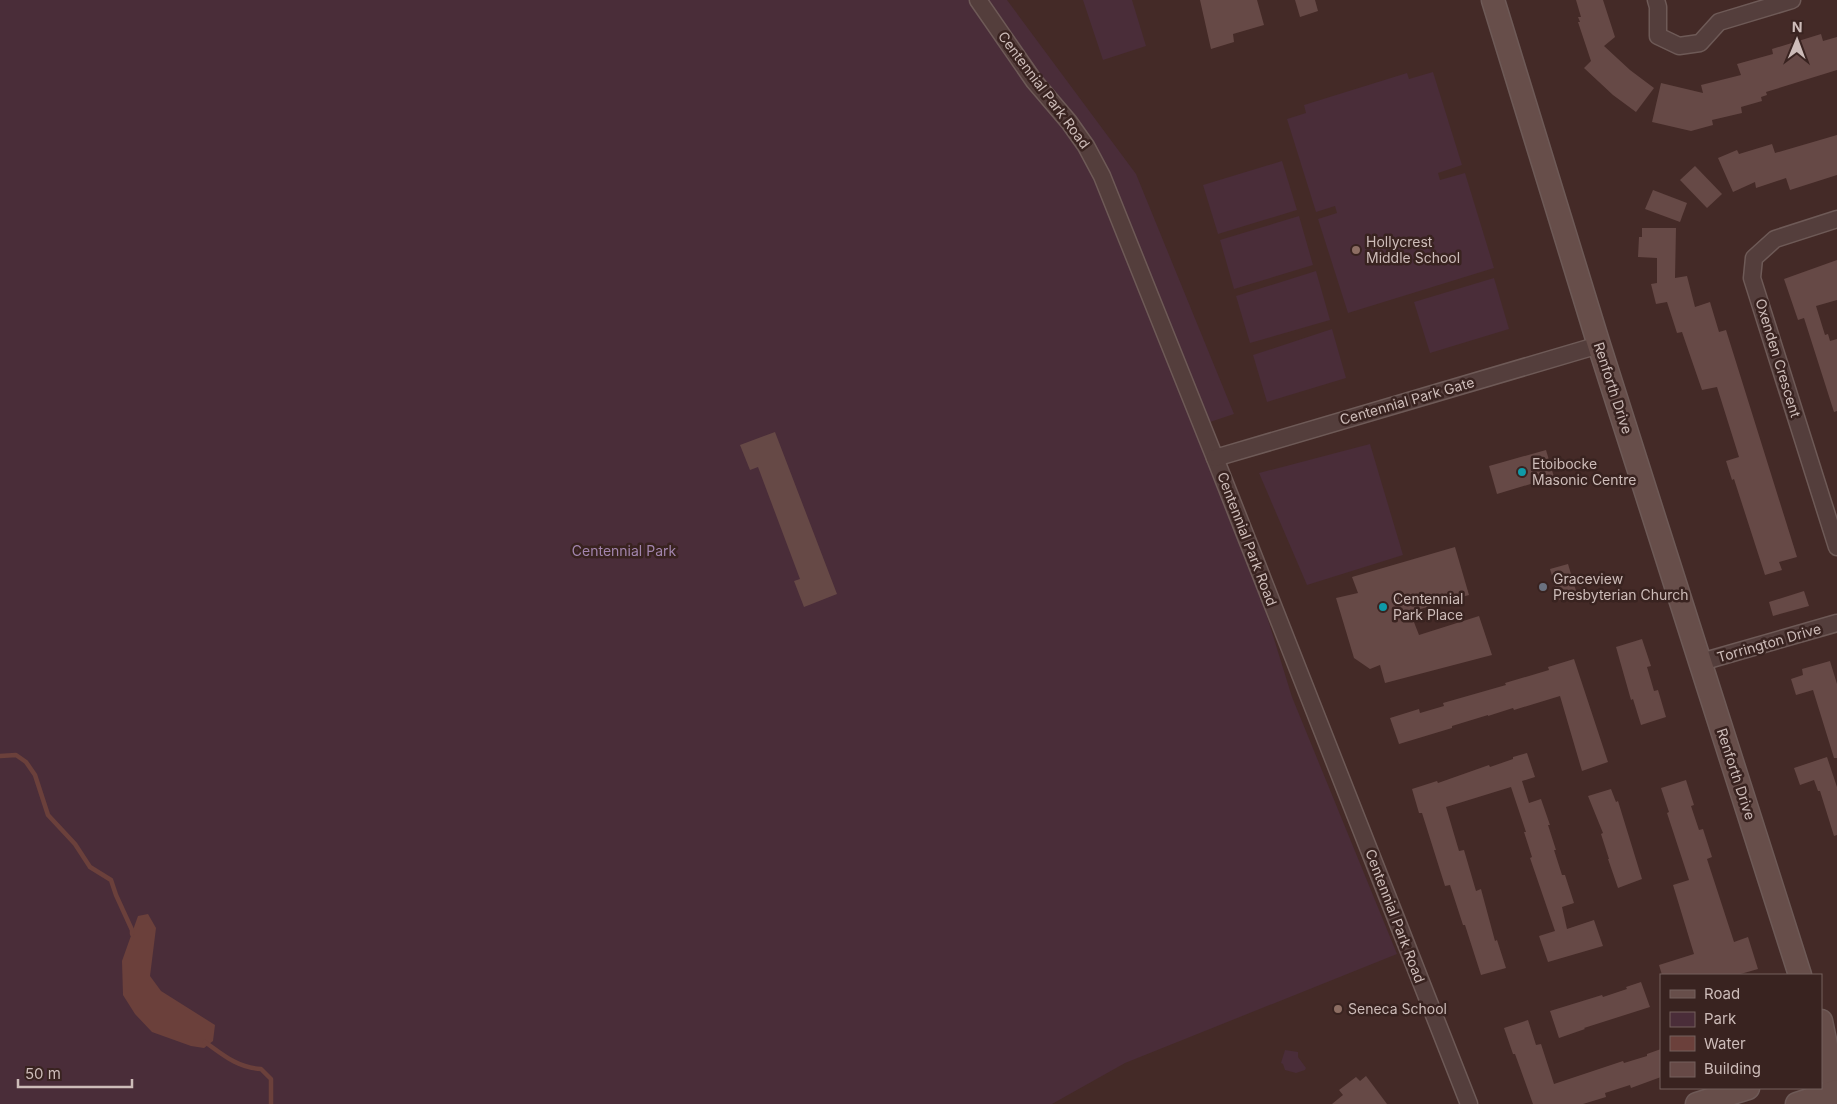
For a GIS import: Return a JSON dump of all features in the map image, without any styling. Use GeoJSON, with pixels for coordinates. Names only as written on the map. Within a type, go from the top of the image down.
{"type":"FeatureCollection","features":[{"type":"Feature","properties":{"kind":"main road","name":"Renforth Drive"},"geometry":{"type":"LineString","coordinates":[[1493,0],[1599,345],[1800,974]]}},
{"type":"Feature","properties":{"kind":"main road"},"geometry":{"type":"LineString","coordinates":[[1809,1099],[1836,1094],[1822,1026]]}},
{"type":"Feature","properties":{"kind":"main road"},"geometry":{"type":"LineString","coordinates":[[1697,1104],[1745,1089]]}},
{"type":"Feature","properties":{"kind":"street","name":"Centennial Park Road"},"geometry":{"type":"LineString","coordinates":[[978,0],[1034,81],[1069,122],[1086,146],[1102,176],[1139,265],[1469,1104]]}},
{"type":"Feature","properties":{"kind":"street"},"geometry":{"type":"LineString","coordinates":[[1656,0],[1658,7],[1658,36],[1679,46],[1700,43],[1719,22],[1792,0]]}},
{"type":"Feature","properties":{"kind":"street","name":"Oxenden Crescent"},"geometry":{"type":"LineString","coordinates":[[1837,219],[1775,240],[1754,258],[1752,278],[1837,547]]}},
{"type":"Feature","properties":{"kind":"street","name":"Centennial Park Gate"},"geometry":{"type":"LineString","coordinates":[[1215,458],[1599,345]]}},
{"type":"Feature","properties":{"kind":"street","name":"Torrington Drive"},"geometry":{"type":"LineString","coordinates":[[1701,662],[1837,623]]}},
{"type":"Feature","properties":{"kind":"green space","name":"Centennial Park"},"geometry":{"type":"Polygon","coordinates":[[[0,0],[1007,0],[1136,174],[1234,414],[1207,423],[1292,697],[1397,954],[1125,1063],[1052,1104],[0,1104],[0,0]]]}},
{"type":"Feature","properties":{"kind":"green space"},"geometry":{"type":"Polygon","coordinates":[[[1083,0],[1132,0],[1146,46],[1103,60],[1083,0]]]}},
{"type":"Feature","properties":{"kind":"green space"},"geometry":{"type":"Polygon","coordinates":[[[1433,72],[1462,165],[1438,173],[1440,180],[1465,173],[1494,268],[1348,313],[1318,219],[1337,213],[1335,206],[1316,212],[1287,119],[1306,113],[1304,105],[1407,73],[1409,79],[1433,72]]]}},
{"type":"Feature","properties":{"kind":"green space"},"geometry":{"type":"Polygon","coordinates":[[[1282,161],[1297,210],[1218,234],[1203,185],[1282,161]]]}},
{"type":"Feature","properties":{"kind":"green space"},"geometry":{"type":"Polygon","coordinates":[[[1299,216],[1313,265],[1234,289],[1220,240],[1299,216]]]}},
{"type":"Feature","properties":{"kind":"green space"},"geometry":{"type":"Polygon","coordinates":[[[1316,271],[1330,320],[1250,343],[1236,296],[1316,271]]]}},
{"type":"Feature","properties":{"kind":"green space"},"geometry":{"type":"Polygon","coordinates":[[[1494,278],[1509,329],[1430,353],[1414,302],[1494,278]]]}},
{"type":"Feature","properties":{"kind":"green space"},"geometry":{"type":"Polygon","coordinates":[[[1332,329],[1346,378],[1267,402],[1253,355],[1332,329]]]}},
{"type":"Feature","properties":{"kind":"green space"},"geometry":{"type":"Polygon","coordinates":[[[1370,444],[1403,555],[1307,585],[1259,473],[1370,444]]]}},
{"type":"Feature","properties":{"kind":"green space"},"geometry":{"type":"Polygon","coordinates":[[[1285,1050],[1298,1052],[1298,1057],[1306,1068],[1305,1070],[1296,1073],[1285,1070],[1281,1063],[1285,1050]]]}},
{"type":"Feature","properties":{"kind":"water"},"geometry":{"type":"Polygon","coordinates":[[[148,914],[156,928],[150,976],[161,991],[215,1025],[213,1041],[204,1048],[191,1046],[152,1032],[135,1014],[123,995],[122,961],[138,916],[148,914]]]}},
{"type":"Feature","properties":{"kind":"building"},"geometry":{"type":"Polygon","coordinates":[[[1200,0],[1257,0],[1264,25],[1233,34],[1234,42],[1211,49],[1200,0]]]}},
{"type":"Feature","properties":{"kind":"building"},"geometry":{"type":"Polygon","coordinates":[[[1295,0],[1315,0],[1318,11],[1300,17],[1295,0]]]}},
{"type":"Feature","properties":{"kind":"building"},"geometry":{"type":"Polygon","coordinates":[[[1576,0],[1603,0],[1615,37],[1604,46],[1630,70],[1654,88],[1636,112],[1613,95],[1584,68],[1591,61],[1578,22],[1580,22],[1578,17],[1581,17],[1576,0]]]}},
{"type":"Feature","properties":{"kind":"building"},"geometry":{"type":"Polygon","coordinates":[[[1821,34],[1823,41],[1837,37],[1837,70],[1766,92],[1767,95],[1761,97],[1762,101],[1741,107],[1742,113],[1712,120],[1713,125],[1691,131],[1652,122],[1661,83],[1703,93],[1701,85],[1741,75],[1737,64],[1773,54],[1772,49],[1821,34]]]}},
{"type":"Feature","properties":{"kind":"building"},"geometry":{"type":"Polygon","coordinates":[[[1837,135],[1837,175],[1790,190],[1786,178],[1756,188],[1755,182],[1733,192],[1718,158],[1737,150],[1739,154],[1772,144],[1775,153],[1837,135]]]}},
{"type":"Feature","properties":{"kind":"building"},"geometry":{"type":"Polygon","coordinates":[[[1695,166],[1722,194],[1707,208],[1680,180],[1695,166]]]}},
{"type":"Feature","properties":{"kind":"building"},"geometry":{"type":"Polygon","coordinates":[[[1653,190],[1687,203],[1680,222],[1645,209],[1653,190]]]}},
{"type":"Feature","properties":{"kind":"building"},"geometry":{"type":"Polygon","coordinates":[[[1642,228],[1676,228],[1675,278],[1687,276],[1695,307],[1710,302],[1719,332],[1726,330],[1797,557],[1779,562],[1782,570],[1765,575],[1734,479],[1732,480],[1726,461],[1739,457],[1717,387],[1702,390],[1682,332],[1677,333],[1667,302],[1656,304],[1651,284],[1657,283],[1657,258],[1638,257],[1639,237],[1642,237],[1642,228]]]}},
{"type":"Feature","properties":{"kind":"building"},"geometry":{"type":"Polygon","coordinates":[[[1837,260],[1837,300],[1816,306],[1825,335],[1828,334],[1830,341],[1837,339],[1837,411],[1834,412],[1804,318],[1798,320],[1784,279],[1837,260]]]}},
{"type":"Feature","properties":{"kind":"building"},"geometry":{"type":"Polygon","coordinates":[[[775,432],[837,594],[804,607],[794,581],[800,579],[758,467],[750,470],[740,445],[775,432]]]}},
{"type":"Feature","properties":{"kind":"building","name":"Etoibocke Masonic Centre"},"geometry":{"type":"Polygon","coordinates":[[[1546,450],[1554,477],[1497,494],[1489,466],[1546,450]]]}},
{"type":"Feature","properties":{"kind":"building","name":"Centennial Park Place"},"geometry":{"type":"Polygon","coordinates":[[[1455,547],[1469,595],[1410,612],[1419,635],[1479,616],[1492,655],[1385,683],[1380,665],[1370,669],[1354,658],[1336,598],[1358,593],[1352,577],[1455,547]]]}},
{"type":"Feature","properties":{"kind":"building"},"geometry":{"type":"Polygon","coordinates":[[[1568,564],[1577,594],[1559,600],[1550,569],[1568,564]]]}},
{"type":"Feature","properties":{"kind":"building"},"geometry":{"type":"Polygon","coordinates":[[[1804,591],[1809,606],[1773,616],[1769,602],[1804,591]]]}},
{"type":"Feature","properties":{"kind":"building"},"geometry":{"type":"Polygon","coordinates":[[[1642,639],[1651,666],[1647,667],[1654,691],[1658,690],[1666,717],[1641,725],[1633,699],[1631,700],[1616,647],[1642,639]]]}},
{"type":"Feature","properties":{"kind":"building"},"geometry":{"type":"Polygon","coordinates":[[[1574,659],[1608,762],[1582,771],[1560,696],[1514,710],[1513,708],[1488,715],[1399,744],[1390,718],[1419,709],[1420,713],[1444,706],[1443,703],[1506,685],[1505,683],[1549,670],[1548,667],[1574,659]]]}},
{"type":"Feature","properties":{"kind":"building"},"geometry":{"type":"Polygon","coordinates":[[[1830,661],[1837,684],[1837,758],[1834,758],[1813,690],[1796,695],[1791,679],[1803,675],[1802,669],[1830,661]]]}},
{"type":"Feature","properties":{"kind":"building"},"geometry":{"type":"Polygon","coordinates":[[[1527,753],[1535,777],[1522,781],[1529,803],[1541,799],[1550,825],[1548,825],[1556,850],[1554,850],[1574,903],[1562,907],[1567,929],[1594,920],[1603,946],[1548,962],[1539,936],[1555,931],[1530,858],[1532,857],[1524,832],[1526,832],[1511,787],[1446,807],[1459,851],[1464,850],[1476,891],[1481,889],[1495,941],[1497,940],[1506,968],[1481,975],[1450,885],[1445,886],[1422,813],[1419,813],[1412,789],[1437,781],[1438,783],[1489,765],[1490,767],[1527,753]]]}},
{"type":"Feature","properties":{"kind":"building"},"geometry":{"type":"Polygon","coordinates":[[[1827,757],[1837,787],[1837,835],[1834,836],[1820,791],[1818,791],[1814,780],[1800,785],[1794,768],[1827,757]]]}},
{"type":"Feature","properties":{"kind":"building"},"geometry":{"type":"Polygon","coordinates":[[[1686,780],[1694,805],[1691,806],[1699,830],[1703,829],[1712,857],[1707,859],[1734,942],[1748,937],[1758,969],[1740,974],[1662,974],[1659,965],[1694,954],[1673,885],[1689,880],[1667,813],[1669,812],[1661,788],[1686,780]]]}},
{"type":"Feature","properties":{"kind":"building"},"geometry":{"type":"Polygon","coordinates":[[[1611,789],[1616,802],[1618,801],[1642,879],[1618,888],[1601,834],[1603,833],[1588,796],[1611,789]]]}},
{"type":"Feature","properties":{"kind":"building"},"geometry":{"type":"Polygon","coordinates":[[[1641,982],[1650,1007],[1559,1038],[1550,1011],[1602,995],[1603,997],[1641,982]]]}},
{"type":"Feature","properties":{"kind":"building"},"geometry":{"type":"Polygon","coordinates":[[[1528,1020],[1536,1045],[1541,1044],[1554,1084],[1623,1061],[1624,1063],[1647,1056],[1647,1054],[1660,1049],[1660,1077],[1631,1088],[1630,1085],[1605,1093],[1606,1097],[1583,1104],[1533,1104],[1504,1028],[1528,1020]]]}},
{"type":"Feature","properties":{"kind":"building"},"geometry":{"type":"Polygon","coordinates":[[[1366,1076],[1387,1104],[1332,1104],[1343,1095],[1339,1090],[1356,1077],[1360,1081],[1366,1076]]]}},
{"type":"Feature","properties":{"kind":"waterway"},"geometry":{"type":"LineString","coordinates":[[0,756],[16,755],[26,762],[35,775],[48,815],[75,844],[90,867],[111,880],[132,934]]}},
{"type":"Feature","properties":{"kind":"waterway"},"geometry":{"type":"LineString","coordinates":[[205,1042],[238,1063],[261,1069],[271,1079],[271,1104]]}},
{"type":"Feature","properties":{"kind":"place","name":"Hollycrest Middle School"},"geometry":{"type":"Point","coordinates":[1356,250]}},
{"type":"Feature","properties":{"kind":"place","name":"Etoibocke Masonic Centre"},"geometry":{"type":"Point","coordinates":[1522,472]}},
{"type":"Feature","properties":{"kind":"place","name":"Graceview Presbyterian Church"},"geometry":{"type":"Point","coordinates":[1543,587]}},
{"type":"Feature","properties":{"kind":"place","name":"Centennial Park Place"},"geometry":{"type":"Point","coordinates":[1383,607]}},
{"type":"Feature","properties":{"kind":"place","name":"Seneca School"},"geometry":{"type":"Point","coordinates":[1338,1009]}}]}
